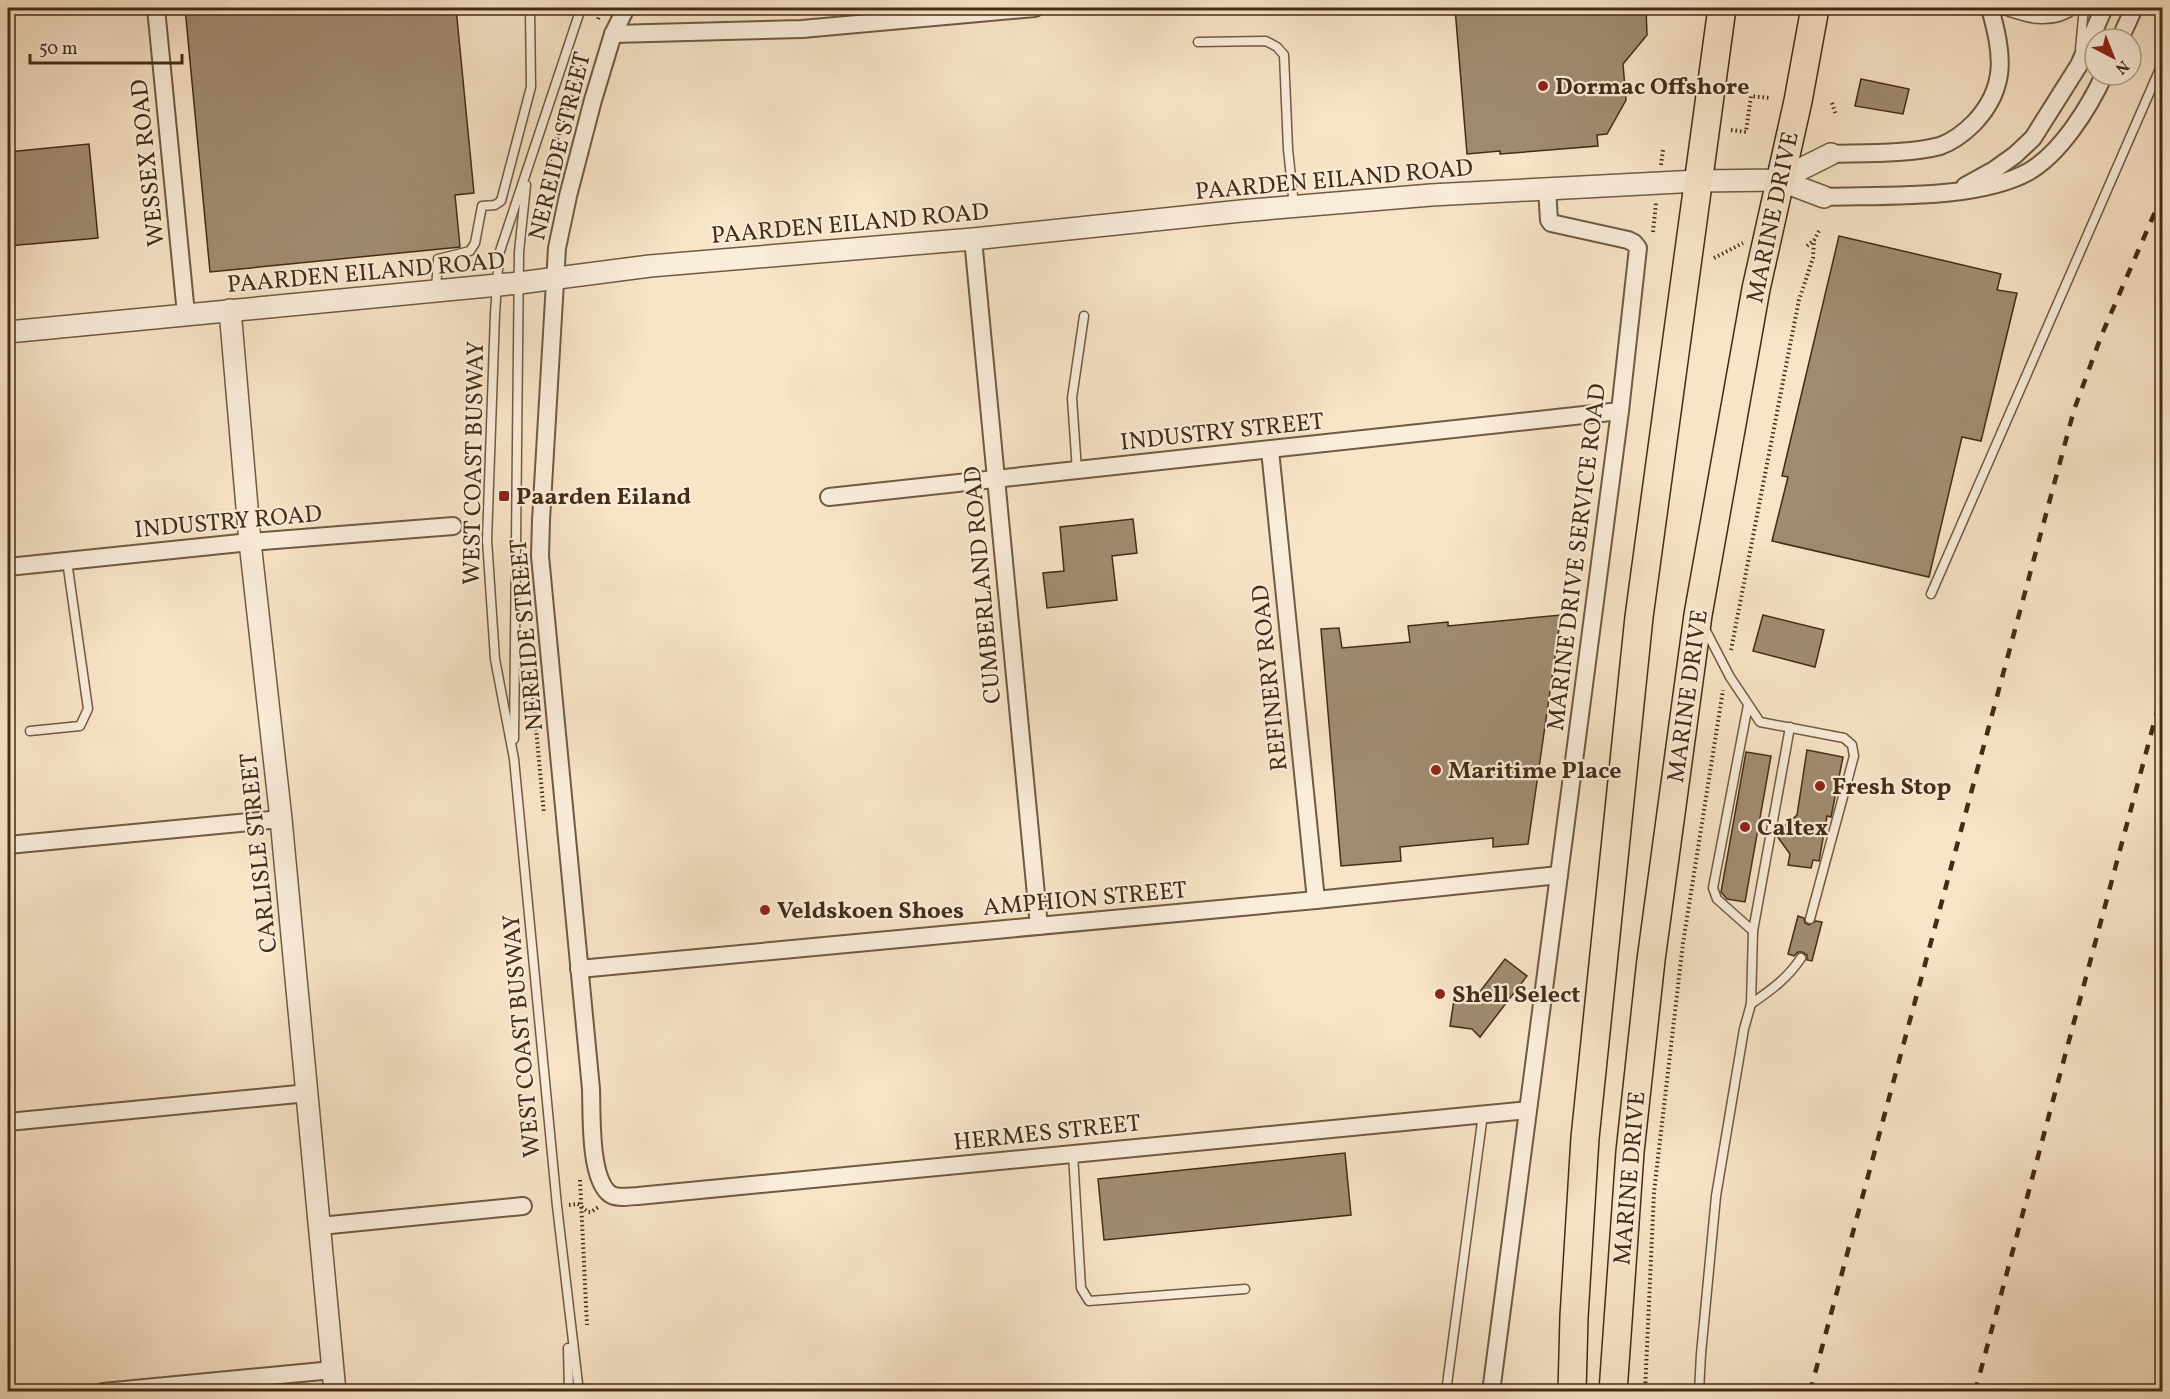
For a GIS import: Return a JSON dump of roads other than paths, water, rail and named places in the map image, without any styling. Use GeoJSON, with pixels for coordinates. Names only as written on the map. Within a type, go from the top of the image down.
{"type":"FeatureCollection","features":[{"type":"Feature","properties":{"kind":"main road","name":"MARINE DRIVE"},"geometry":{"type":"LineString","coordinates":[[1572,1392],[1574,1317],[1586,1138],[1639,617],[1722,8]]}},
{"type":"Feature","properties":{"kind":"main road","name":"MARINE DRIVE"},"geometry":{"type":"LineString","coordinates":[[1613,1392],[1632,1129],[1651,960],[1698,615],[1756,289],[1798,101],[1815,8]]}},
{"type":"Feature","properties":{"kind":"street","name":"WESSEX ROAD"},"geometry":{"type":"LineString","coordinates":[[156,8],[186,314]]}},
{"type":"Feature","properties":{"kind":"street","name":"NEREIDE STREET"},"geometry":{"type":"LineString","coordinates":[[615,1196],[600,1179],[596,1160],[540,556],[557,248],[568,196],[613,34],[626,8]]}},
{"type":"Feature","properties":{"kind":"street","name":"NEREIDE STREET"},"geometry":{"type":"LineString","coordinates":[[613,34],[802,30],[1035,8]]}},
{"type":"Feature","properties":{"kind":"street"},"geometry":{"type":"LineString","coordinates":[[1779,180],[1831,154],[1923,149],[1940,146],[1954,140],[1964,132],[1991,101],[2000,76],[1998,40],[1990,8]]}},
{"type":"Feature","properties":{"kind":"street"},"geometry":{"type":"LineString","coordinates":[[1953,192],[1994,170],[2033,138],[2079,65],[2104,8]]}},
{"type":"Feature","properties":{"kind":"street"},"geometry":{"type":"LineString","coordinates":[[2125,27],[2134,8]]}},
{"type":"Feature","properties":{"kind":"street"},"geometry":{"type":"LineString","coordinates":[[1779,180],[1824,197],[1953,192],[1998,184],[2025,174],[2042,162],[2071,130],[2098,87]]}},
{"type":"Feature","properties":{"kind":"street","name":"PAARDEN EILAND ROAD"},"geometry":{"type":"LineString","coordinates":[[8,332],[519,283],[650,266],[973,239],[1431,195],[1698,181],[1779,180]]}},
{"type":"Feature","properties":{"kind":"street","name":"MARINE DRIVE SERVICE ROAD"},"geometry":{"type":"LineString","coordinates":[[1491,1392],[1620,411],[1638,248],[1628,240],[1551,224],[1548,220],[1547,189]]}},
{"type":"Feature","properties":{"kind":"street","name":"CUMBERLAND ROAD"},"geometry":{"type":"LineString","coordinates":[[973,239],[1039,926]]}},
{"type":"Feature","properties":{"kind":"street","name":"CARLISLE STREET"},"geometry":{"type":"LineString","coordinates":[[230,310],[249,542],[281,819],[335,1392]]}},
{"type":"Feature","properties":{"kind":"street","name":"INDUSTRY STREET"},"geometry":{"type":"LineString","coordinates":[[829,497],[1620,411]]}},
{"type":"Feature","properties":{"kind":"street","name":"REFINERY ROAD"},"geometry":{"type":"LineString","coordinates":[[1270,450],[1316,900]]}},
{"type":"Feature","properties":{"kind":"street","name":"INDUSTRY ROAD"},"geometry":{"type":"LineString","coordinates":[[8,567],[249,542],[453,526]]}},
{"type":"Feature","properties":{"kind":"street"},"geometry":{"type":"LineString","coordinates":[[8,845],[281,819]]}},
{"type":"Feature","properties":{"kind":"street","name":"AMPHION STREET"},"geometry":{"type":"LineString","coordinates":[[579,969],[1559,875]]}},
{"type":"Feature","properties":{"kind":"street"},"geometry":{"type":"LineString","coordinates":[[8,1122],[308,1093]]}},
{"type":"Feature","properties":{"kind":"street","name":"HERMES STREET"},"geometry":{"type":"LineString","coordinates":[[615,1196],[650,1195],[1528,1110]]}},
{"type":"Feature","properties":{"kind":"street"},"geometry":{"type":"LineString","coordinates":[[320,1226],[523,1206]]}},
{"type":"Feature","properties":{"kind":"street"},"geometry":{"type":"LineString","coordinates":[[103,1392],[333,1370]]}},
{"type":"Feature","properties":{"kind":"lane"},"geometry":{"type":"LineString","coordinates":[[436,290],[438,259],[470,250],[475,243],[482,206],[495,205],[501,201],[531,87],[530,8]]}},
{"type":"Feature","properties":{"kind":"lane","name":"WEST COAST BUSWAY"},"geometry":{"type":"LineString","coordinates":[[579,1392],[568,1308],[514,759],[495,658],[487,540],[500,254],[581,8]]}},
{"type":"Feature","properties":{"kind":"lane"},"geometry":{"type":"LineString","coordinates":[[1999,8],[2034,19],[2051,19],[2067,14],[2076,8]]}},
{"type":"Feature","properties":{"kind":"lane"},"geometry":{"type":"LineString","coordinates":[[2079,65],[2084,8]]}},
{"type":"Feature","properties":{"kind":"lane"},"geometry":{"type":"LineString","coordinates":[[1198,42],[1266,41],[1277,46],[1284,55],[1288,149],[1294,207]]}},
{"type":"Feature","properties":{"kind":"lane"},"geometry":{"type":"LineString","coordinates":[[1931,594],[2163,64]]}},
{"type":"Feature","properties":{"kind":"lane","name":"WEST COAST BUSWAY"},"geometry":{"type":"LineString","coordinates":[[514,759],[519,252],[528,170]]}},
{"type":"Feature","properties":{"kind":"lane"},"geometry":{"type":"LineString","coordinates":[[1077,471],[1072,398],[1084,316]]}},
{"type":"Feature","properties":{"kind":"lane"},"geometry":{"type":"LineString","coordinates":[[30,731],[80,726],[88,709],[68,561]]}},
{"type":"Feature","properties":{"kind":"lane"},"geometry":{"type":"LineString","coordinates":[[1698,615],[1730,677],[1760,722],[1844,738],[1852,745],[1854,756],[1810,919]]}},
{"type":"Feature","properties":{"kind":"lane"},"geometry":{"type":"LineString","coordinates":[[1748,705],[1713,888],[1717,900],[1753,931]]}},
{"type":"Feature","properties":{"kind":"lane"},"geometry":{"type":"LineString","coordinates":[[1699,1392],[1716,1196],[1744,1029],[1751,1004],[1753,931],[1790,727]]}},
{"type":"Feature","properties":{"kind":"lane"},"geometry":{"type":"LineString","coordinates":[[1751,1004],[1779,985],[1792,973],[1801,958]]}},
{"type":"Feature","properties":{"kind":"lane"},"geometry":{"type":"LineString","coordinates":[[1446,1392],[1483,1114]]}},
{"type":"Feature","properties":{"kind":"lane"},"geometry":{"type":"LineString","coordinates":[[1073,1154],[1082,1288],[1089,1301],[1245,1289]]}},
{"type":"Feature","properties":{"kind":"lane","name":"WEST COAST BUSWAY"},"geometry":{"type":"LineString","coordinates":[[568,1308],[569,1392]]}},
{"type":"Feature","properties":{"kind":"railway"},"geometry":{"type":"LineString","coordinates":[[1810,1392],[2074,410],[2102,334],[2162,196]]}},
{"type":"Feature","properties":{"kind":"railway"},"geometry":{"type":"LineString","coordinates":[[1975,1392],[2162,693]]}},
{"type":"Feature","properties":{"kind":"place","name":"Dormac Offshore"},"geometry":{"type":"Point","coordinates":[1543,86]}},
{"type":"Feature","properties":{"kind":"place","name":"Paarden Eiland"},"geometry":{"type":"Point","coordinates":[504,496]}},
{"type":"Feature","properties":{"kind":"place","name":"Maritime Place"},"geometry":{"type":"Point","coordinates":[1436,770]}},
{"type":"Feature","properties":{"kind":"place","name":"Fresh Stop"},"geometry":{"type":"Point","coordinates":[1820,786]}},
{"type":"Feature","properties":{"kind":"place","name":"Caltex"},"geometry":{"type":"Point","coordinates":[1745,827]}},
{"type":"Feature","properties":{"kind":"place","name":"Veldskoen Shoes"},"geometry":{"type":"Point","coordinates":[765,910]}},
{"type":"Feature","properties":{"kind":"place","name":"Shell Select"},"geometry":{"type":"Point","coordinates":[1440,994]}}]}
